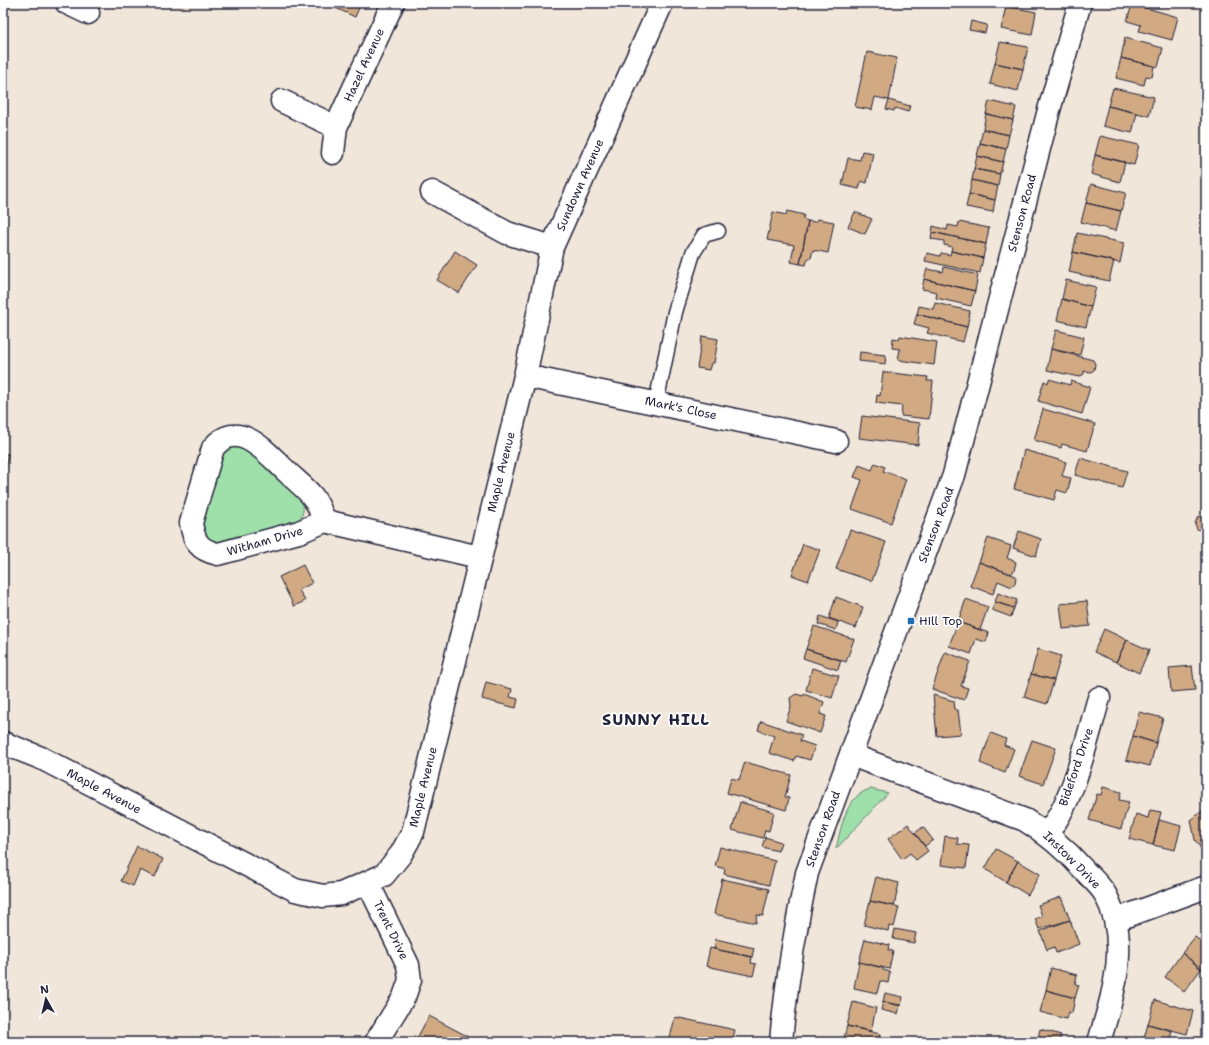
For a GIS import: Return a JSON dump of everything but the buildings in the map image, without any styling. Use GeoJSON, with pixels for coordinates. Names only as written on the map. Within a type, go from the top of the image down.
{"type":"FeatureCollection","features":[{"type":"Feature","properties":{"kind":"street","name":"Hazel Avenue"},"geometry":{"type":"LineString","coordinates":[[333,153],[336,127],[393,3]]}},
{"type":"Feature","properties":{"kind":"street","name":"Sundown Avenue"},"geometry":{"type":"LineString","coordinates":[[525,376],[552,247],[662,3]]}},
{"type":"Feature","properties":{"kind":"street","name":"Stenson Road"},"geometry":{"type":"LineString","coordinates":[[781,1042],[797,918],[807,873],[954,475],[1049,110],[1080,3]]}},
{"type":"Feature","properties":{"kind":"street"},"geometry":{"type":"LineString","coordinates":[[282,102],[336,127]]}},
{"type":"Feature","properties":{"kind":"street"},"geometry":{"type":"LineString","coordinates":[[432,192],[507,233],[552,247]]}},
{"type":"Feature","properties":{"kind":"street","name":"Mark's Close"},"geometry":{"type":"LineString","coordinates":[[525,376],[836,441]]}},
{"type":"Feature","properties":{"kind":"street","name":"Maple Avenue"},"geometry":{"type":"LineString","coordinates":[[3,743],[41,758],[295,890],[323,896],[341,894],[384,875],[401,854],[413,832],[479,557],[525,376]]}},
{"type":"Feature","properties":{"kind":"street","name":"Witham Drive"},"geometry":{"type":"LineString","coordinates":[[237,436],[246,437],[258,444],[312,496],[325,521],[299,532],[218,554],[205,551],[198,543],[193,533],[191,523],[213,448],[218,442],[237,436]]}},
{"type":"Feature","properties":{"kind":"street"},"geometry":{"type":"LineString","coordinates":[[325,521],[479,557]]}},
{"type":"Feature","properties":{"kind":"street","name":"Bideford Drive"},"geometry":{"type":"LineString","coordinates":[[1047,833],[1055,825],[1069,795],[1099,698]]}},
{"type":"Feature","properties":{"kind":"street","name":"Instow Drive"},"geometry":{"type":"LineString","coordinates":[[851,755],[1025,820],[1047,833],[1076,861],[1105,893],[1116,920],[1119,937],[1118,958],[1112,998],[1099,1042]]}},
{"type":"Feature","properties":{"kind":"street","name":"Trent Drive"},"geometry":{"type":"LineString","coordinates":[[368,883],[408,965],[410,980],[404,997],[376,1042]]}},
{"type":"Feature","properties":{"kind":"street"},"geometry":{"type":"LineString","coordinates":[[1116,920],[1206,887]]}},
{"type":"Feature","properties":{"kind":"lane"},"geometry":{"type":"LineString","coordinates":[[656,403],[675,312],[693,253],[704,235],[718,231]]}},
{"type":"Feature","properties":{"kind":"green space"},"geometry":{"type":"Polygon","coordinates":[[[234,445],[247,447],[303,501],[303,512],[301,517],[294,524],[215,544],[206,535],[203,523],[219,459],[222,453],[234,445]]]}},
{"type":"Feature","properties":{"kind":"green space"},"geometry":{"type":"Polygon","coordinates":[[[871,789],[888,793],[836,849],[843,822],[850,805],[863,792],[871,789]]]}},
{"type":"Feature","properties":{"kind":"place","name":"Hill Top"},"geometry":{"type":"Point","coordinates":[911,621]}},
{"type":"Feature","properties":{"kind":"district","name":"SUNNY HILL"},"geometry":{"type":"Point","coordinates":[656,719]}}]}
